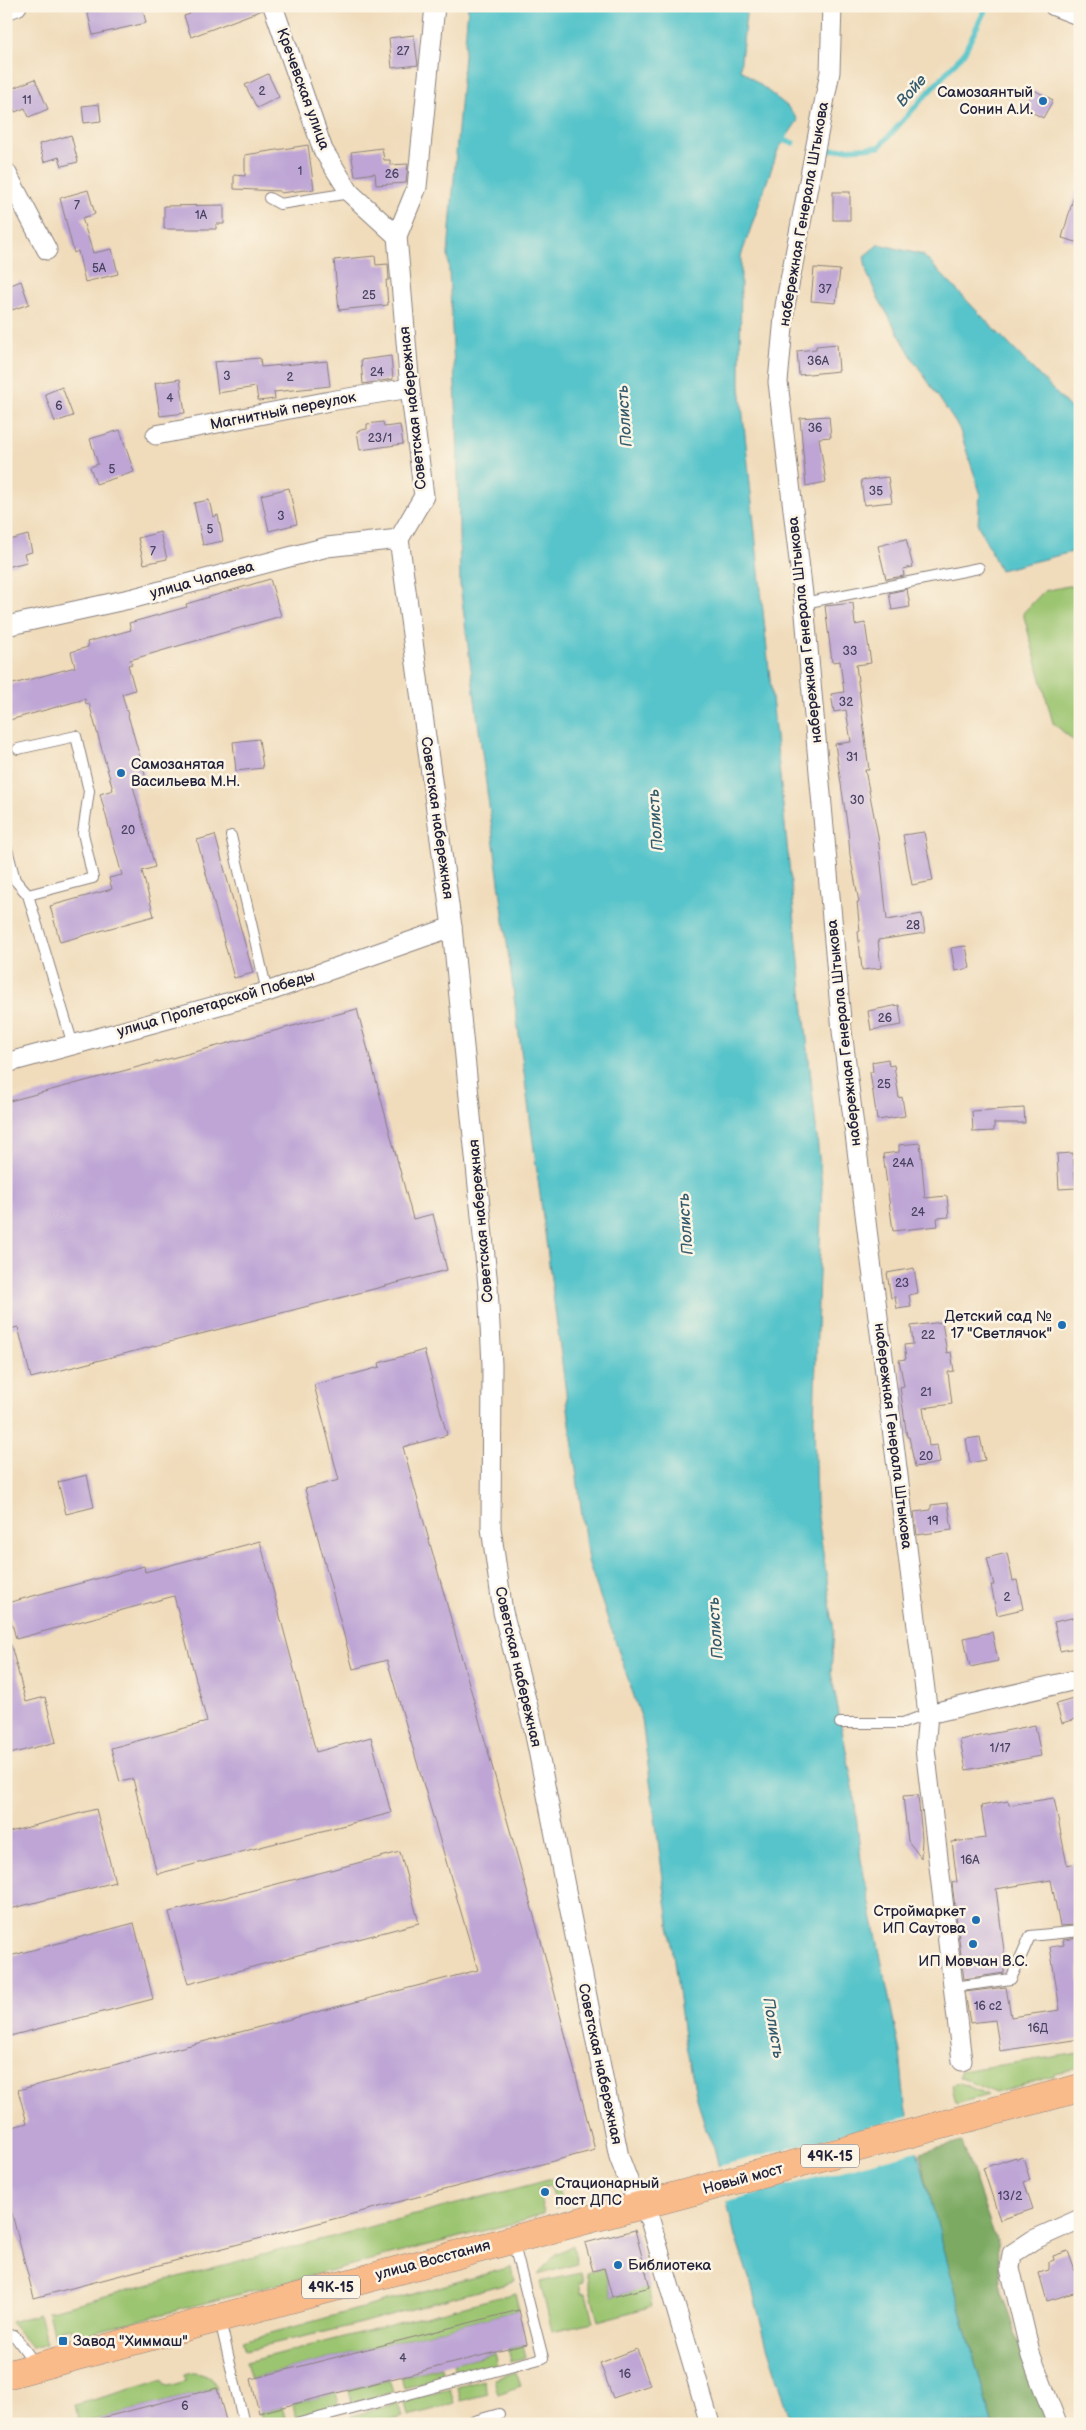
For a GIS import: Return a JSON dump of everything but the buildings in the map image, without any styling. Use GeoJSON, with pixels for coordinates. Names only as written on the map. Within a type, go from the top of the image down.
{"type":"FeatureCollection","features":[{"type":"Feature","properties":{"kind":"main road","name":"Новый мост"},"geometry":{"type":"LineString","coordinates":[[649,2203],[1080,2088]]}},
{"type":"Feature","properties":{"kind":"main road","name":"улица Восстания"},"geometry":{"type":"LineString","coordinates":[[6,2375],[219,2316],[649,2203]]}},
{"type":"Feature","properties":{"kind":"street"},"geometry":{"type":"LineString","coordinates":[[6,10],[17,6]]}},
{"type":"Feature","properties":{"kind":"street","name":"Кречевская улица"},"geometry":{"type":"LineString","coordinates":[[273,6],[323,150],[350,193],[396,236]]}},
{"type":"Feature","properties":{"kind":"street","name":"Советская набережная"},"geometry":{"type":"LineString","coordinates":[[435,6],[418,187],[396,236],[410,388],[424,496],[399,539],[452,927],[488,1286],[492,1365],[491,1528],[503,1612],[534,1730],[620,2157],[630,2188],[649,2203],[650,2220],[710,2424]]}},
{"type":"Feature","properties":{"kind":"street","name":"набережная Генерала Штыкова"},"geometry":{"type":"LineString","coordinates":[[832,6],[830,72],[785,306],[778,382],[804,603],[842,1031],[928,1714],[925,1748],[962,2061]]}},
{"type":"Feature","properties":{"kind":"street"},"geometry":{"type":"LineString","coordinates":[[1054,6],[1080,16]]}},
{"type":"Feature","properties":{"kind":"street"},"geometry":{"type":"LineString","coordinates":[[6,172],[46,250]]}},
{"type":"Feature","properties":{"kind":"street","name":"Магнитный переулок"},"geometry":{"type":"LineString","coordinates":[[156,435],[330,401],[410,388]]}},
{"type":"Feature","properties":{"kind":"street","name":"улица Чапаева"},"geometry":{"type":"LineString","coordinates":[[6,626],[134,598],[328,546],[399,539]]}},
{"type":"Feature","properties":{"kind":"street","name":"улица Пролетарской Победы"},"geometry":{"type":"LineString","coordinates":[[6,1063],[267,992],[452,927]]}},
{"type":"Feature","properties":{"kind":"street"},"geometry":{"type":"LineString","coordinates":[[928,1714],[1080,1679]]}},
{"type":"Feature","properties":{"kind":"street"},"geometry":{"type":"LineString","coordinates":[[1057,2424],[1031,2356],[1010,2268],[1012,2254],[1033,2240],[1080,2219]]}},
{"type":"Feature","properties":{"kind":"lane"},"geometry":{"type":"LineString","coordinates":[[269,198],[280,204],[350,193]]}},
{"type":"Feature","properties":{"kind":"lane"},"geometry":{"type":"LineString","coordinates":[[804,603],[979,568]]}},
{"type":"Feature","properties":{"kind":"lane"},"geometry":{"type":"LineString","coordinates":[[18,749],[76,736],[89,791],[83,833],[93,878],[28,895]]}},
{"type":"Feature","properties":{"kind":"lane"},"geometry":{"type":"LineString","coordinates":[[231,836],[267,992]]}},
{"type":"Feature","properties":{"kind":"lane"},"geometry":{"type":"LineString","coordinates":[[6,845],[15,880],[28,895],[73,1045]]}},
{"type":"Feature","properties":{"kind":"lane"},"geometry":{"type":"LineString","coordinates":[[840,1723],[903,1722],[928,1714]]}},
{"type":"Feature","properties":{"kind":"lane"},"geometry":{"type":"LineString","coordinates":[[954,1987],[1012,1978],[1030,1936],[1080,1931]]}},
{"type":"Feature","properties":{"kind":"lane"},"geometry":{"type":"LineString","coordinates":[[296,2424],[543,2358],[513,2239]]}},
{"type":"Feature","properties":{"kind":"lane"},"geometry":{"type":"LineString","coordinates":[[219,2316],[244,2424]]}},
{"type":"Feature","properties":{"kind":"lane"},"geometry":{"type":"LineString","coordinates":[[6,2337],[14,2335],[37,2366]]}},
{"type":"Feature","properties":{"kind":"lane"},"geometry":{"type":"LineString","coordinates":[[464,2424],[498,2414]]}},
{"type":"Feature","properties":{"kind":"green space"},"geometry":{"type":"Polygon","coordinates":[[[1068,586],[1080,587],[1080,746],[1053,723],[1023,613],[1044,591],[1068,586]]]}},
{"type":"Feature","properties":{"kind":"green space"},"geometry":{"type":"Polygon","coordinates":[[[1080,2053],[1080,2068],[1054,2073],[1054,2076],[995,2093],[959,2077],[960,2072],[973,2069],[1080,2053]]]}},
{"type":"Feature","properties":{"kind":"green space"},"geometry":{"type":"Polygon","coordinates":[[[958,2082],[988,2095],[956,2104],[952,2086],[958,2082]]]}},
{"type":"Feature","properties":{"kind":"green space"},"geometry":{"type":"Polygon","coordinates":[[[962,2142],[997,2243],[1001,2292],[1047,2424],[992,2424],[931,2202],[920,2153],[962,2142]]]}},
{"type":"Feature","properties":{"kind":"green space"},"geometry":{"type":"Polygon","coordinates":[[[556,2178],[562,2206],[556,2209],[550,2186],[538,2189],[544,2213],[529,2219],[82,2335],[81,2331],[72,2334],[71,2328],[60,2330],[61,2337],[54,2338],[48,2311],[556,2178]]]}},
{"type":"Feature","properties":{"kind":"green space"},"geometry":{"type":"Polygon","coordinates":[[[573,2245],[577,2264],[538,2275],[554,2255],[573,2245]]]}},
{"type":"Feature","properties":{"kind":"green space"},"geometry":{"type":"Polygon","coordinates":[[[511,2267],[514,2281],[350,2326],[245,2350],[242,2341],[511,2267]]]}},
{"type":"Feature","properties":{"kind":"green space"},"geometry":{"type":"Polygon","coordinates":[[[604,2268],[612,2297],[648,2287],[653,2306],[598,2321],[586,2273],[604,2268]]]}},
{"type":"Feature","properties":{"kind":"green space"},"geometry":{"type":"Polygon","coordinates":[[[581,2273],[583,2282],[579,2283],[582,2294],[586,2293],[593,2322],[552,2331],[540,2282],[581,2273]]]}},
{"type":"Feature","properties":{"kind":"green space"},"geometry":{"type":"Polygon","coordinates":[[[515,2293],[519,2310],[251,2379],[246,2362],[515,2293]]]}},
{"type":"Feature","properties":{"kind":"green space"},"geometry":{"type":"Polygon","coordinates":[[[39,2314],[47,2344],[32,2348],[10,2322],[39,2314]]]}},
{"type":"Feature","properties":{"kind":"green space"},"geometry":{"type":"Polygon","coordinates":[[[523,2345],[526,2357],[511,2361],[508,2349],[523,2345]]]}},
{"type":"Feature","properties":{"kind":"green space"},"geometry":{"type":"Polygon","coordinates":[[[495,2353],[498,2365],[456,2375],[453,2363],[495,2353]]]}},
{"type":"Feature","properties":{"kind":"green space"},"geometry":{"type":"Polygon","coordinates":[[[441,2367],[444,2378],[404,2388],[401,2377],[441,2367]]]}},
{"type":"Feature","properties":{"kind":"green space"},"geometry":{"type":"Polygon","coordinates":[[[516,2372],[521,2386],[498,2394],[494,2379],[516,2372]]]}},
{"type":"Feature","properties":{"kind":"green space"},"geometry":{"type":"Polygon","coordinates":[[[192,2373],[207,2376],[217,2388],[79,2424],[75,2405],[163,2380],[165,2385],[169,2386],[185,2381],[184,2375],[192,2373]]]}},
{"type":"Feature","properties":{"kind":"green space"},"geometry":{"type":"Polygon","coordinates":[[[389,2380],[393,2392],[352,2403],[349,2390],[389,2380]]]}},
{"type":"Feature","properties":{"kind":"green space"},"geometry":{"type":"Polygon","coordinates":[[[484,2380],[488,2394],[460,2401],[457,2387],[484,2380]]]}},
{"type":"Feature","properties":{"kind":"green space"},"geometry":{"type":"Polygon","coordinates":[[[450,2389],[454,2404],[408,2416],[405,2401],[450,2389]]]}},
{"type":"Feature","properties":{"kind":"green space"},"geometry":{"type":"Polygon","coordinates":[[[336,2393],[340,2407],[297,2418],[294,2404],[336,2393]]]}},
{"type":"Feature","properties":{"kind":"green space"},"geometry":{"type":"Polygon","coordinates":[[[399,2403],[403,2417],[388,2421],[388,2424],[353,2424],[351,2416],[399,2403]]]}},
{"type":"Feature","properties":{"kind":"green space"},"geometry":{"type":"Polygon","coordinates":[[[282,2407],[286,2421],[262,2424],[259,2413],[282,2407]]]}},
{"type":"Feature","properties":{"kind":"water","name":"Полисть"},"geometry":{"type":"Polygon","coordinates":[[[468,6],[747,6],[740,69],[787,106],[798,120],[778,150],[741,256],[740,386],[822,1186],[814,1419],[816,1503],[834,1631],[831,1673],[853,1786],[861,1860],[900,2052],[905,2106],[992,2424],[792,2424],[735,2236],[714,2147],[707,2133],[698,2103],[684,2036],[642,1720],[588,1561],[460,585],[457,423],[448,253],[468,6]]]}},
{"type":"Feature","properties":{"kind":"water"},"geometry":{"type":"Polygon","coordinates":[[[879,244],[923,255],[1080,418],[1080,550],[1000,570],[978,525],[980,492],[959,428],[913,359],[877,296],[867,273],[864,256],[879,244]]]}},
{"type":"Feature","properties":{"kind":"pier"},"geometry":{"type":"Polygon","coordinates":[[[911,2116],[921,2150],[724,2202],[716,2167],[911,2116]]]}},
{"type":"Feature","properties":{"kind":"waterway","name":"Войе"},"geometry":{"type":"LineString","coordinates":[[828,150],[879,147],[964,53],[987,6]]}},
{"type":"Feature","properties":{"kind":"waterway","name":"Войе"},"geometry":{"type":"LineString","coordinates":[[778,139],[793,143]]}},
{"type":"Feature","properties":{"kind":"place","name":"Самозаянтый Сонин А.И."},"geometry":{"type":"Point","coordinates":[1043,101]}},
{"type":"Feature","properties":{"kind":"place","name":"Самозанятая Васильева М.Н."},"geometry":{"type":"Point","coordinates":[121,773]}},
{"type":"Feature","properties":{"kind":"place","name":"Детский сад № 17 \"Светлячок\""},"geometry":{"type":"Point","coordinates":[1062,1325]}},
{"type":"Feature","properties":{"kind":"place","name":"Строймаркет ИП Саутова"},"geometry":{"type":"Point","coordinates":[976,1920]}},
{"type":"Feature","properties":{"kind":"place","name":"ИП Мовчан В.С."},"geometry":{"type":"Point","coordinates":[973,1944]}},
{"type":"Feature","properties":{"kind":"place","name":"Стационарный пост ДПС"},"geometry":{"type":"Point","coordinates":[545,2192]}},
{"type":"Feature","properties":{"kind":"place","name":"Библиотека"},"geometry":{"type":"Point","coordinates":[618,2265]}},
{"type":"Feature","properties":{"kind":"place","name":"Завод \"Химмаш\""},"geometry":{"type":"Point","coordinates":[63,2341]}}]}
